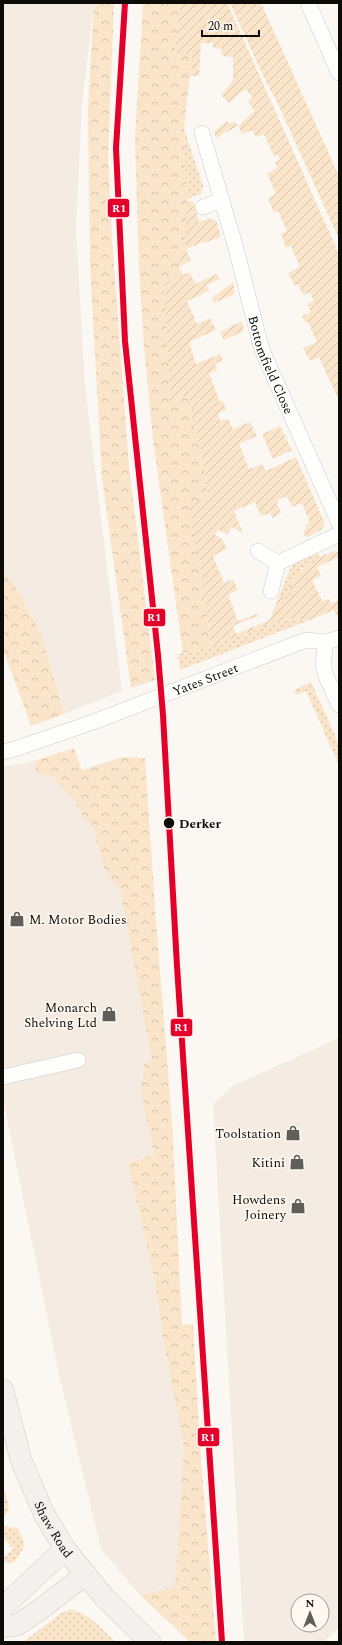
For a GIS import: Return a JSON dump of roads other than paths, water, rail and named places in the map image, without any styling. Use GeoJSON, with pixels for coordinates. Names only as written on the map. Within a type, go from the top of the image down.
{"type":"FeatureCollection","features":[{"type":"Feature","properties":{"kind":"main road","name":"Shaw Road"},"geometry":{"type":"LineString","coordinates":[[3,1390],[21,1460],[44,1514],[65,1549],[104,1597],[150,1642]]}},
{"type":"Feature","properties":{"kind":"main road"},"geometry":{"type":"LineString","coordinates":[[3,1607],[65,1549]]}},
{"type":"Feature","properties":{"kind":"main road"},"geometry":{"type":"LineString","coordinates":[[3,1627],[17,1624],[40,1609],[86,1574]]}},
{"type":"Feature","properties":{"kind":"street"},"geometry":{"type":"LineString","coordinates":[[308,3],[339,73]]}},
{"type":"Feature","properties":{"kind":"street","name":"Bottomfield Close"},"geometry":{"type":"LineString","coordinates":[[202,133],[241,266],[262,350],[339,523]]}},
{"type":"Feature","properties":{"kind":"street"},"geometry":{"type":"LineString","coordinates":[[202,207],[222,200]]}},
{"type":"Feature","properties":{"kind":"street"},"geometry":{"type":"LineString","coordinates":[[278,563],[339,534]]}},
{"type":"Feature","properties":{"kind":"street"},"geometry":{"type":"LineString","coordinates":[[258,551],[278,563]]}},
{"type":"Feature","properties":{"kind":"street"},"geometry":{"type":"LineString","coordinates":[[271,591],[278,563]]}},
{"type":"Feature","properties":{"kind":"street","name":"Yates Street"},"geometry":{"type":"LineString","coordinates":[[3,752],[96,721],[306,640],[332,640]]}},
{"type":"Feature","properties":{"kind":"street"},"geometry":{"type":"LineString","coordinates":[[332,640],[323,663],[326,676],[339,705]]}},
{"type":"Feature","properties":{"kind":"street"},"geometry":{"type":"LineString","coordinates":[[3,1077],[78,1060]]}},
{"type":"Feature","properties":{"kind":"place","name":"Derker"},"geometry":{"type":"Point","coordinates":[169,823]}},
{"type":"Feature","properties":{"kind":"place","name":"M. Motor Bodies"},"geometry":{"type":"Point","coordinates":[17,919]}},
{"type":"Feature","properties":{"kind":"place","name":"Monarch Shelving Ltd"},"geometry":{"type":"Point","coordinates":[109,1014]}},
{"type":"Feature","properties":{"kind":"place","name":"Toolstation"},"geometry":{"type":"Point","coordinates":[293,1133]}},
{"type":"Feature","properties":{"kind":"place","name":"Kitini"},"geometry":{"type":"Point","coordinates":[297,1162]}},
{"type":"Feature","properties":{"kind":"place","name":"Howdens Joinery"},"geometry":{"type":"Point","coordinates":[298,1206]}}]}
